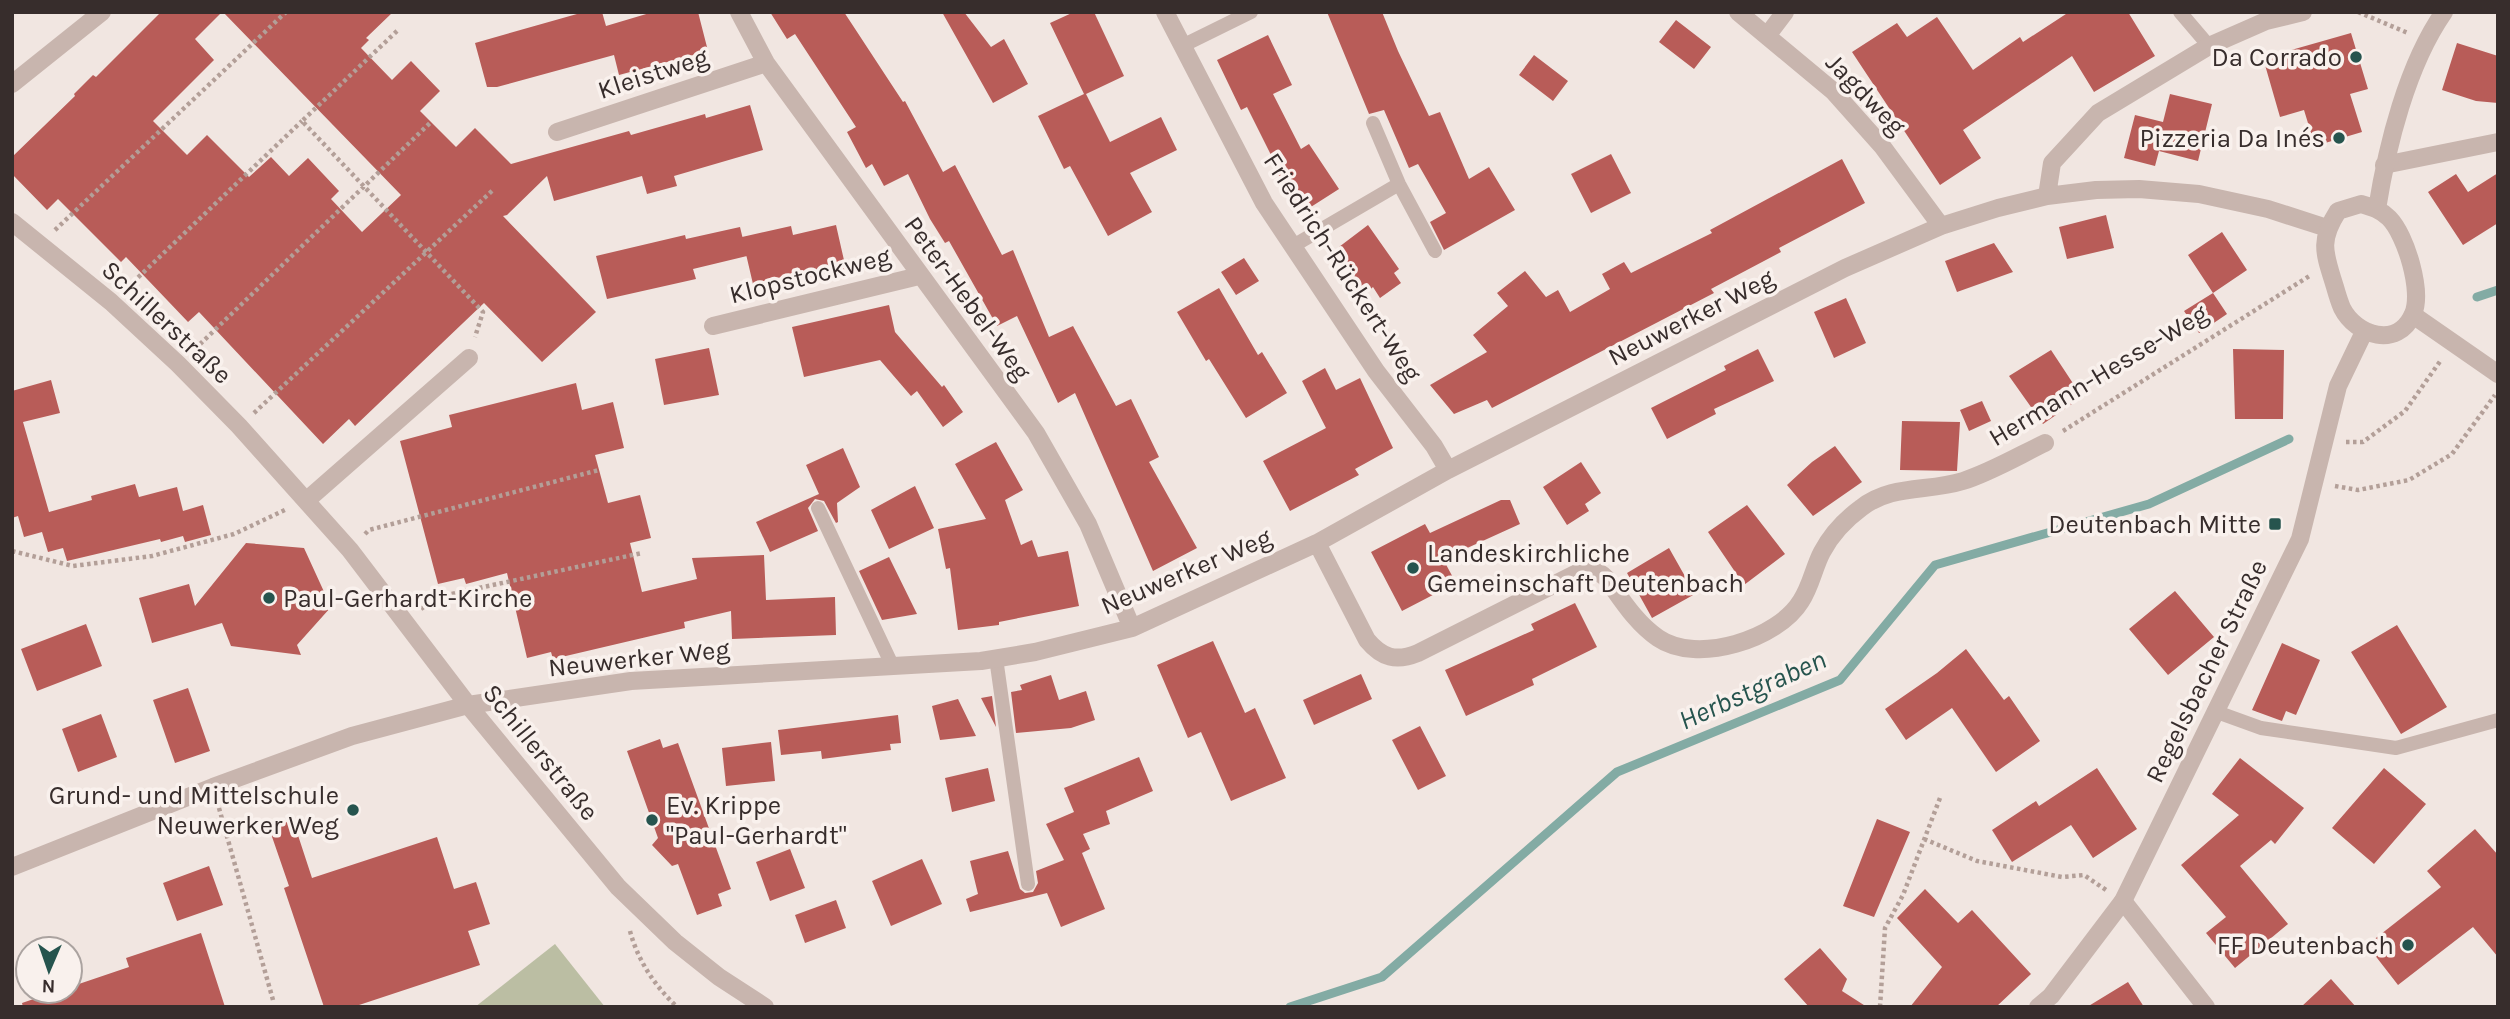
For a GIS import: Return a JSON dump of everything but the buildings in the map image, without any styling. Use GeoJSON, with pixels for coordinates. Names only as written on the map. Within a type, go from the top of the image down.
{"type":"FeatureCollection","features":[{"type":"Feature","properties":{"kind":"street"},"geometry":{"type":"LineString","coordinates":[[12,84],[102,12]]}},
{"type":"Feature","properties":{"kind":"street","name":"Peter-Hebel-Weg"},"geometry":{"type":"LineString","coordinates":[[739,12],[766,64],[1036,433],[1088,524],[1132,628]]}},
{"type":"Feature","properties":{"kind":"street","name":"Friedrich-Rückert-Weg"},"geometry":{"type":"LineString","coordinates":[[1165,12],[1264,204],[1376,371],[1434,446],[1448,470]]}},
{"type":"Feature","properties":{"kind":"street","name":"Jagdweg"},"geometry":{"type":"LineString","coordinates":[[1738,12],[1833,92],[1882,146],[1941,226]]}},
{"type":"Feature","properties":{"kind":"street"},"geometry":{"type":"LineString","coordinates":[[1768,36],[1785,12]]}},
{"type":"Feature","properties":{"kind":"street"},"geometry":{"type":"LineString","coordinates":[[2047,196],[2052,163],[2098,113],[2209,46],[2266,21],[2303,12]]}},
{"type":"Feature","properties":{"kind":"street"},"geometry":{"type":"LineString","coordinates":[[2377,209],[2384,165],[2414,66],[2444,12]]}},
{"type":"Feature","properties":{"kind":"street","name":"Kleistweg"},"geometry":{"type":"LineString","coordinates":[[557,132],[766,64]]}},
{"type":"Feature","properties":{"kind":"street"},"geometry":{"type":"LineString","coordinates":[[2384,165],[2498,142]]}},
{"type":"Feature","properties":{"kind":"street","name":"Neuwerker Weg"},"geometry":{"type":"LineString","coordinates":[[12,867],[213,787],[352,736],[468,705],[631,681],[996,659],[1132,628],[1317,542],[1448,470],[1844,268],[1941,226],[1998,208],[2047,196],[2096,190],[2140,189],[2199,194],[2268,209],[2327,228]]}},
{"type":"Feature","properties":{"kind":"street"},"geometry":{"type":"LineString","coordinates":[[2361,204],[2377,209],[2390,219],[2409,260],[2416,290],[2413,315],[2403,328],[2392,334],[2378,336],[2364,332],[2342,309],[2325,254],[2327,228],[2338,211],[2361,204]]}},
{"type":"Feature","properties":{"kind":"street","name":"Schillerstraße"},"geometry":{"type":"LineString","coordinates":[[12,222],[111,302],[178,365],[307,500],[350,550],[468,705],[618,887],[675,942],[719,977],[765,1007]]}},
{"type":"Feature","properties":{"kind":"street","name":"Klopstockweg"},"geometry":{"type":"LineString","coordinates":[[713,326],[919,276]]}},
{"type":"Feature","properties":{"kind":"street"},"geometry":{"type":"LineString","coordinates":[[2413,315],[2498,374]]}},
{"type":"Feature","properties":{"kind":"street","name":"Regelsbacher Straße"},"geometry":{"type":"LineString","coordinates":[[2038,1007],[2051,996],[2123,901],[2300,539],[2338,386],[2364,332]]}},
{"type":"Feature","properties":{"kind":"street"},"geometry":{"type":"LineString","coordinates":[[307,500],[469,358]]}},
{"type":"Feature","properties":{"kind":"street","name":"Hermann-Hesse-Weg"},"geometry":{"type":"LineString","coordinates":[[1317,542],[1367,640],[1377,652],[1385,656],[1405,659],[1581,571],[1591,569],[1601,572],[1638,622],[1660,640],[1680,648],[1705,649],[1731,645],[1755,637],[1790,615],[1802,600],[1822,552],[1835,532],[1861,507],[1881,496],[1904,489],[1961,482],[2045,443]]}},
{"type":"Feature","properties":{"kind":"street"},"geometry":{"type":"LineString","coordinates":[[2123,901],[2206,1007]]}},
{"type":"Feature","properties":{"kind":"lane"},"geometry":{"type":"LineString","coordinates":[[1182,46],[1251,12]]}},
{"type":"Feature","properties":{"kind":"lane"},"geometry":{"type":"LineString","coordinates":[[2180,12],[2209,46]]}},
{"type":"Feature","properties":{"kind":"lane"},"geometry":{"type":"LineString","coordinates":[[1373,123],[1399,184],[1436,251]]}},
{"type":"Feature","properties":{"kind":"lane"},"geometry":{"type":"LineString","coordinates":[[1293,246],[1399,184]]}},
{"type":"Feature","properties":{"kind":"lane"},"geometry":{"type":"LineString","coordinates":[[818,508],[893,667]]}},
{"type":"Feature","properties":{"kind":"lane"},"geometry":{"type":"LineString","coordinates":[[996,659],[1028,884]]}},
{"type":"Feature","properties":{"kind":"lane"},"geometry":{"type":"LineString","coordinates":[[2214,711],[2261,728],[2396,748],[2498,720]]}},
{"type":"Feature","properties":{"kind":"path"},"geometry":{"type":"LineString","coordinates":[[39,244],[286,12]]}},
{"type":"Feature","properties":{"kind":"path"},"geometry":{"type":"LineString","coordinates":[[2358,12],[2427,41]]}},
{"type":"Feature","properties":{"kind":"path"},"geometry":{"type":"LineString","coordinates":[[111,302],[397,31]]}},
{"type":"Feature","properties":{"kind":"path"},"geometry":{"type":"LineString","coordinates":[[302,121],[483,312],[469,358]]}},
{"type":"Feature","properties":{"kind":"path"},"geometry":{"type":"LineString","coordinates":[[178,365],[431,122]]}},
{"type":"Feature","properties":{"kind":"path"},"geometry":{"type":"LineString","coordinates":[[239,426],[494,189]]}},
{"type":"Feature","properties":{"kind":"path","name":"Hermann-Hesse-Weg"},"geometry":{"type":"LineString","coordinates":[[2045,443],[2300,280],[2329,267]]}},
{"type":"Feature","properties":{"kind":"path"},"geometry":{"type":"LineString","coordinates":[[2324,442],[2363,442],[2405,411],[2453,342]]}},
{"type":"Feature","properties":{"kind":"path"},"geometry":{"type":"LineString","coordinates":[[2314,483],[2358,490],[2409,480],[2452,454],[2498,391]]}},
{"type":"Feature","properties":{"kind":"path"},"geometry":{"type":"LineString","coordinates":[[350,550],[369,530],[599,470]]}},
{"type":"Feature","properties":{"kind":"path"},"geometry":{"type":"LineString","coordinates":[[12,551],[73,566],[152,556],[234,534],[307,500]]}},
{"type":"Feature","properties":{"kind":"path"},"geometry":{"type":"LineString","coordinates":[[404,623],[437,597],[642,553]]}},
{"type":"Feature","properties":{"kind":"path"},"geometry":{"type":"LineString","coordinates":[[213,787],[273,1000]]}},
{"type":"Feature","properties":{"kind":"path"},"geometry":{"type":"LineString","coordinates":[[1880,1007],[1885,928],[1903,895],[1940,798]]}},
{"type":"Feature","properties":{"kind":"path"},"geometry":{"type":"LineString","coordinates":[[1924,839],[1978,861],[2062,877],[2084,875],[2123,901]]}},
{"type":"Feature","properties":{"kind":"path"},"geometry":{"type":"LineString","coordinates":[[628,923],[634,947],[658,989],[677,1007]]}},
{"type":"Feature","properties":{"kind":"green space"},"geometry":{"type":"Polygon","coordinates":[[[555,944],[605,1007],[475,1007],[555,944]]]}},
{"type":"Feature","properties":{"kind":"waterway","name":"Herbstgraben"},"geometry":{"type":"LineString","coordinates":[[2477,297],[2498,290]]}},
{"type":"Feature","properties":{"kind":"waterway","name":"Herbstgraben"},"geometry":{"type":"LineString","coordinates":[[1290,1007],[1382,977],[1617,772],[1840,680],[1935,565],[2149,504],[2289,439]]}},
{"type":"Feature","properties":{"kind":"place","name":"Da Corrado"},"geometry":{"type":"Point","coordinates":[2356,57]}},
{"type":"Feature","properties":{"kind":"place","name":"Pizzeria Da Inés"},"geometry":{"type":"Point","coordinates":[2339,138]}},
{"type":"Feature","properties":{"kind":"place","name":"Deutenbach Mitte"},"geometry":{"type":"Point","coordinates":[2275,524]}},
{"type":"Feature","properties":{"kind":"place","name":"Landeskirchliche Gemeinschaft Deutenbach"},"geometry":{"type":"Point","coordinates":[1413,568]}},
{"type":"Feature","properties":{"kind":"place","name":"Paul-Gerhardt-Kirche"},"geometry":{"type":"Point","coordinates":[269,598]}},
{"type":"Feature","properties":{"kind":"place","name":"Grund- und Mittelschule Neuwerker Weg"},"geometry":{"type":"Point","coordinates":[353,810]}},
{"type":"Feature","properties":{"kind":"place","name":"Ev. Krippe \"Paul-Gerhardt\""},"geometry":{"type":"Point","coordinates":[652,820]}},
{"type":"Feature","properties":{"kind":"place","name":"FF Deutenbach"},"geometry":{"type":"Point","coordinates":[2408,945]}}]}
